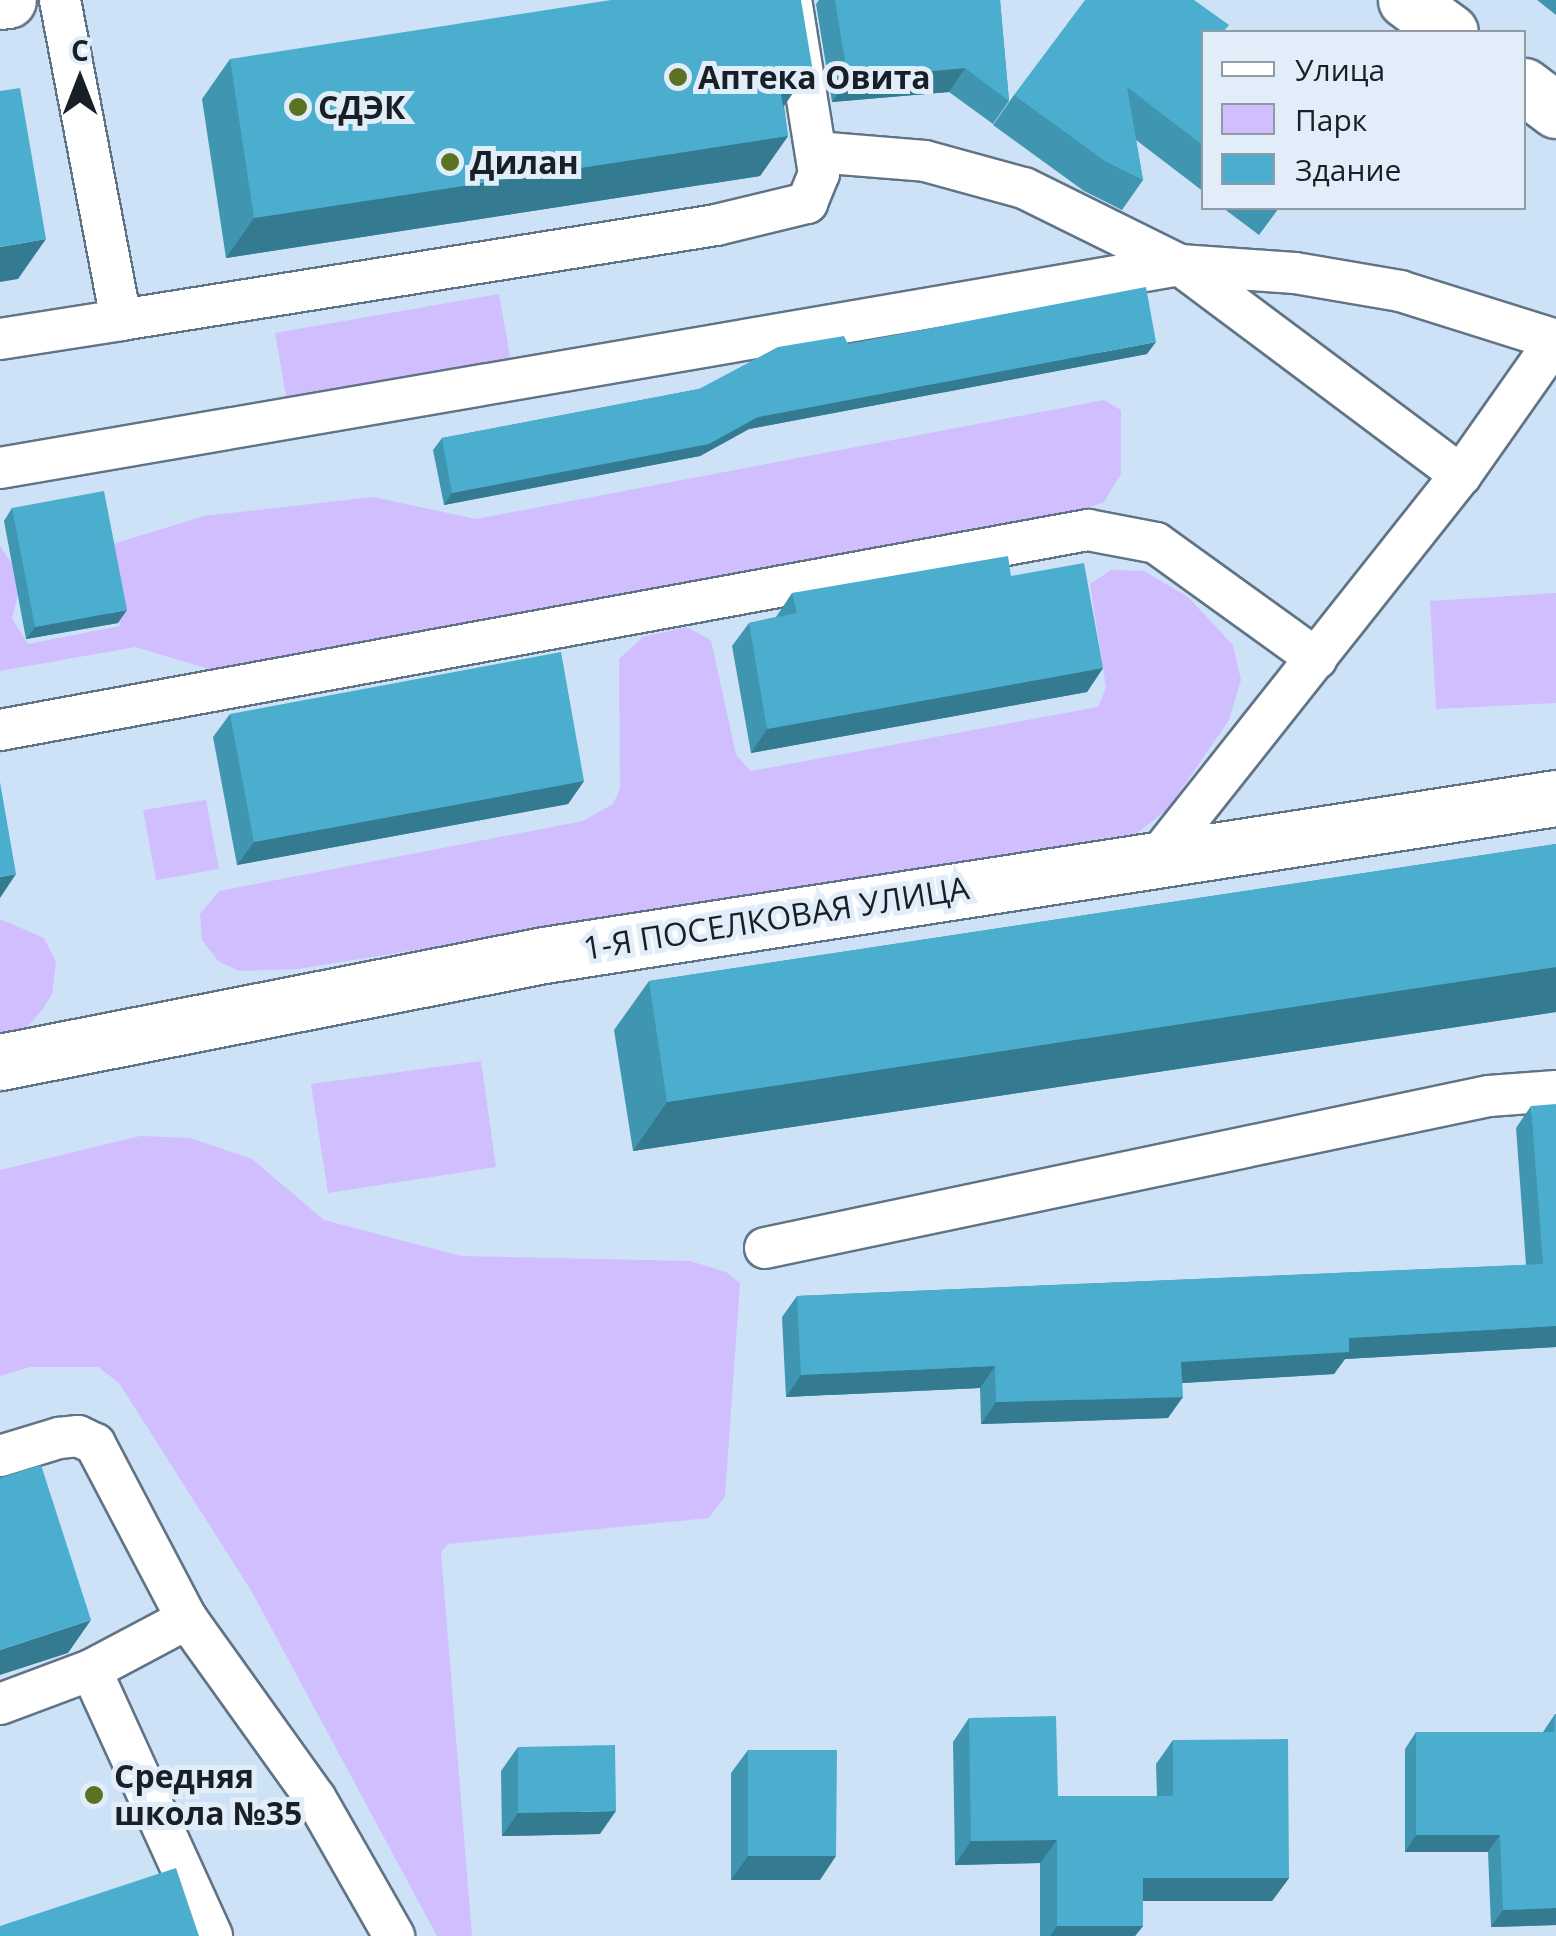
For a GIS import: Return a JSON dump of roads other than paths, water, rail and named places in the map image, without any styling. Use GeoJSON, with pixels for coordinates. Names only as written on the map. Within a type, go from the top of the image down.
{"type":"FeatureCollection","features":[{"type":"Feature","properties":{"kind":"street"},"geometry":{"type":"LineString","coordinates":[[0,2],[8,0]]}},
{"type":"Feature","properties":{"kind":"street"},"geometry":{"type":"LineString","coordinates":[[1406,0],[1447,30]]}},
{"type":"Feature","properties":{"kind":"street"},"geometry":{"type":"LineString","coordinates":[[1526,88],[1556,110]]}},
{"type":"Feature","properties":{"kind":"street","name":"1-Я ПОСЕЛКОВАЯ УЛИЦА"},"geometry":{"type":"LineString","coordinates":[[0,1062],[544,955],[1556,798]]}},
{"type":"Feature","properties":{"kind":"lane"},"geometry":{"type":"LineString","coordinates":[[60,0],[121,320]]}},
{"type":"Feature","properties":{"kind":"lane"},"geometry":{"type":"LineString","coordinates":[[0,340],[787,211],[817,190],[816,152],[791,0]]}},
{"type":"Feature","properties":{"kind":"lane"},"geometry":{"type":"LineString","coordinates":[[816,152],[926,161],[1024,188],[1180,265],[1461,475]]}},
{"type":"Feature","properties":{"kind":"lane"},"geometry":{"type":"LineString","coordinates":[[0,468],[1180,265],[1295,274],[1400,291],[1556,340],[1461,475],[1157,858]]}},
{"type":"Feature","properties":{"kind":"lane"},"geometry":{"type":"LineString","coordinates":[[0,730],[1088,530],[1156,543],[1317,659]]}},
{"type":"Feature","properties":{"kind":"lane"},"geometry":{"type":"LineString","coordinates":[[765,1248],[1489,1096],[1556,1091]]}},
{"type":"Feature","properties":{"kind":"lane"},"geometry":{"type":"LineString","coordinates":[[0,1456],[59,1438],[78,1436],[95,1444],[187,1618],[316,1799],[394,1936]]}},
{"type":"Feature","properties":{"kind":"lane"},"geometry":{"type":"LineString","coordinates":[[0,1704],[90,1670],[187,1618]]}},
{"type":"Feature","properties":{"kind":"lane"},"geometry":{"type":"LineString","coordinates":[[90,1670],[212,1936]]}},
{"type":"Feature","properties":{"kind":"place","name":"Аптека Овита"},"geometry":{"type":"Point","coordinates":[678,77]}},
{"type":"Feature","properties":{"kind":"place","name":"СДЭК"},"geometry":{"type":"Point","coordinates":[298,107]}},
{"type":"Feature","properties":{"kind":"place","name":"Дилан"},"geometry":{"type":"Point","coordinates":[450,162]}},
{"type":"Feature","properties":{"kind":"place","name":"Средняя школа №35"},"geometry":{"type":"Point","coordinates":[94,1795]}}]}
